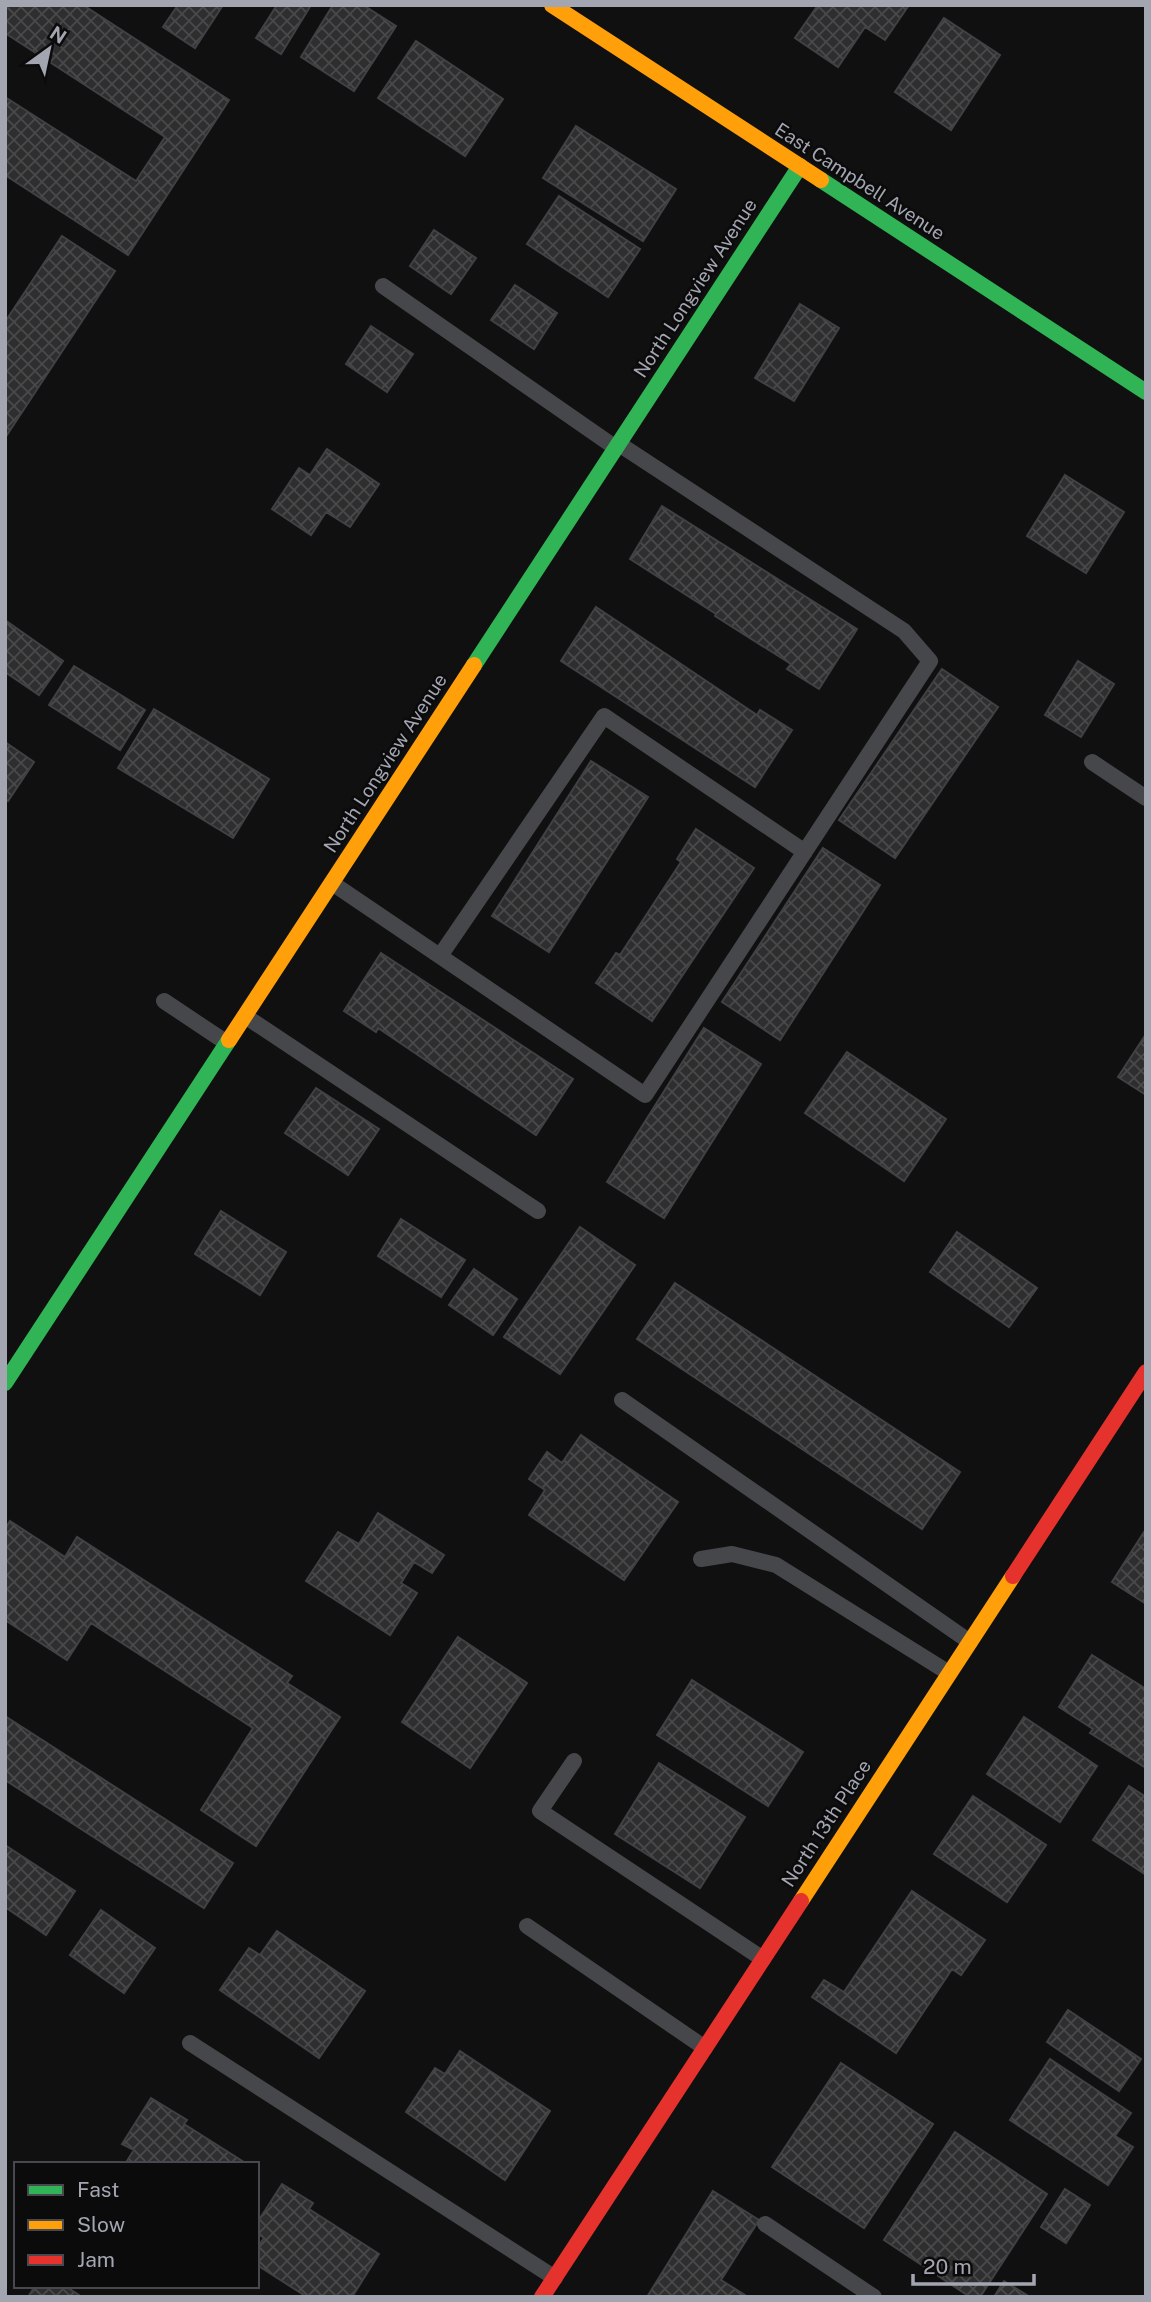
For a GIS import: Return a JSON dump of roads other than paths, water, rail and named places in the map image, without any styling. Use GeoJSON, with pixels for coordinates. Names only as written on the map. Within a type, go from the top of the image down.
{"type":"FeatureCollection","features":[{"type":"Feature","properties":{"kind":"street","name":"East Campbell Avenue"},"geometry":{"type":"LineString","coordinates":[[552,5],[1146,392]]}},
{"type":"Feature","properties":{"kind":"street","name":"North Longview Avenue"},"geometry":{"type":"LineString","coordinates":[[5,1383],[800,166]]}},
{"type":"Feature","properties":{"kind":"street","name":"North 13th Place"},"geometry":{"type":"LineString","coordinates":[[542,2297],[1146,1372]]}},
{"type":"Feature","properties":{"kind":"lane"},"geometry":{"type":"LineString","coordinates":[[332,883],[645,1095],[930,661],[904,631],[617,446],[383,286]]}},
{"type":"Feature","properties":{"kind":"lane"},"geometry":{"type":"LineString","coordinates":[[440,956],[604,716],[805,852]]}},
{"type":"Feature","properties":{"kind":"lane"},"geometry":{"type":"LineString","coordinates":[[1091,762],[1146,799]]}},
{"type":"Feature","properties":{"kind":"lane"},"geometry":{"type":"LineString","coordinates":[[164,1001],[227,1043]]}},
{"type":"Feature","properties":{"kind":"lane"},"geometry":{"type":"LineString","coordinates":[[245,1016],[538,1211]]}},
{"type":"Feature","properties":{"kind":"lane"},"geometry":{"type":"LineString","coordinates":[[622,1400],[970,1642]]}},
{"type":"Feature","properties":{"kind":"lane"},"geometry":{"type":"LineString","coordinates":[[702,1559],[732,1554],[776,1565],[949,1673]]}},
{"type":"Feature","properties":{"kind":"lane"},"geometry":{"type":"LineString","coordinates":[[574,1761],[540,1811],[763,1959]]}},
{"type":"Feature","properties":{"kind":"lane"},"geometry":{"type":"LineString","coordinates":[[527,1926],[705,2048]]}},
{"type":"Feature","properties":{"kind":"lane"},"geometry":{"type":"LineString","coordinates":[[190,2043],[555,2278]]}},
{"type":"Feature","properties":{"kind":"lane"},"geometry":{"type":"LineString","coordinates":[[765,2224],[873,2297]]}}]}
